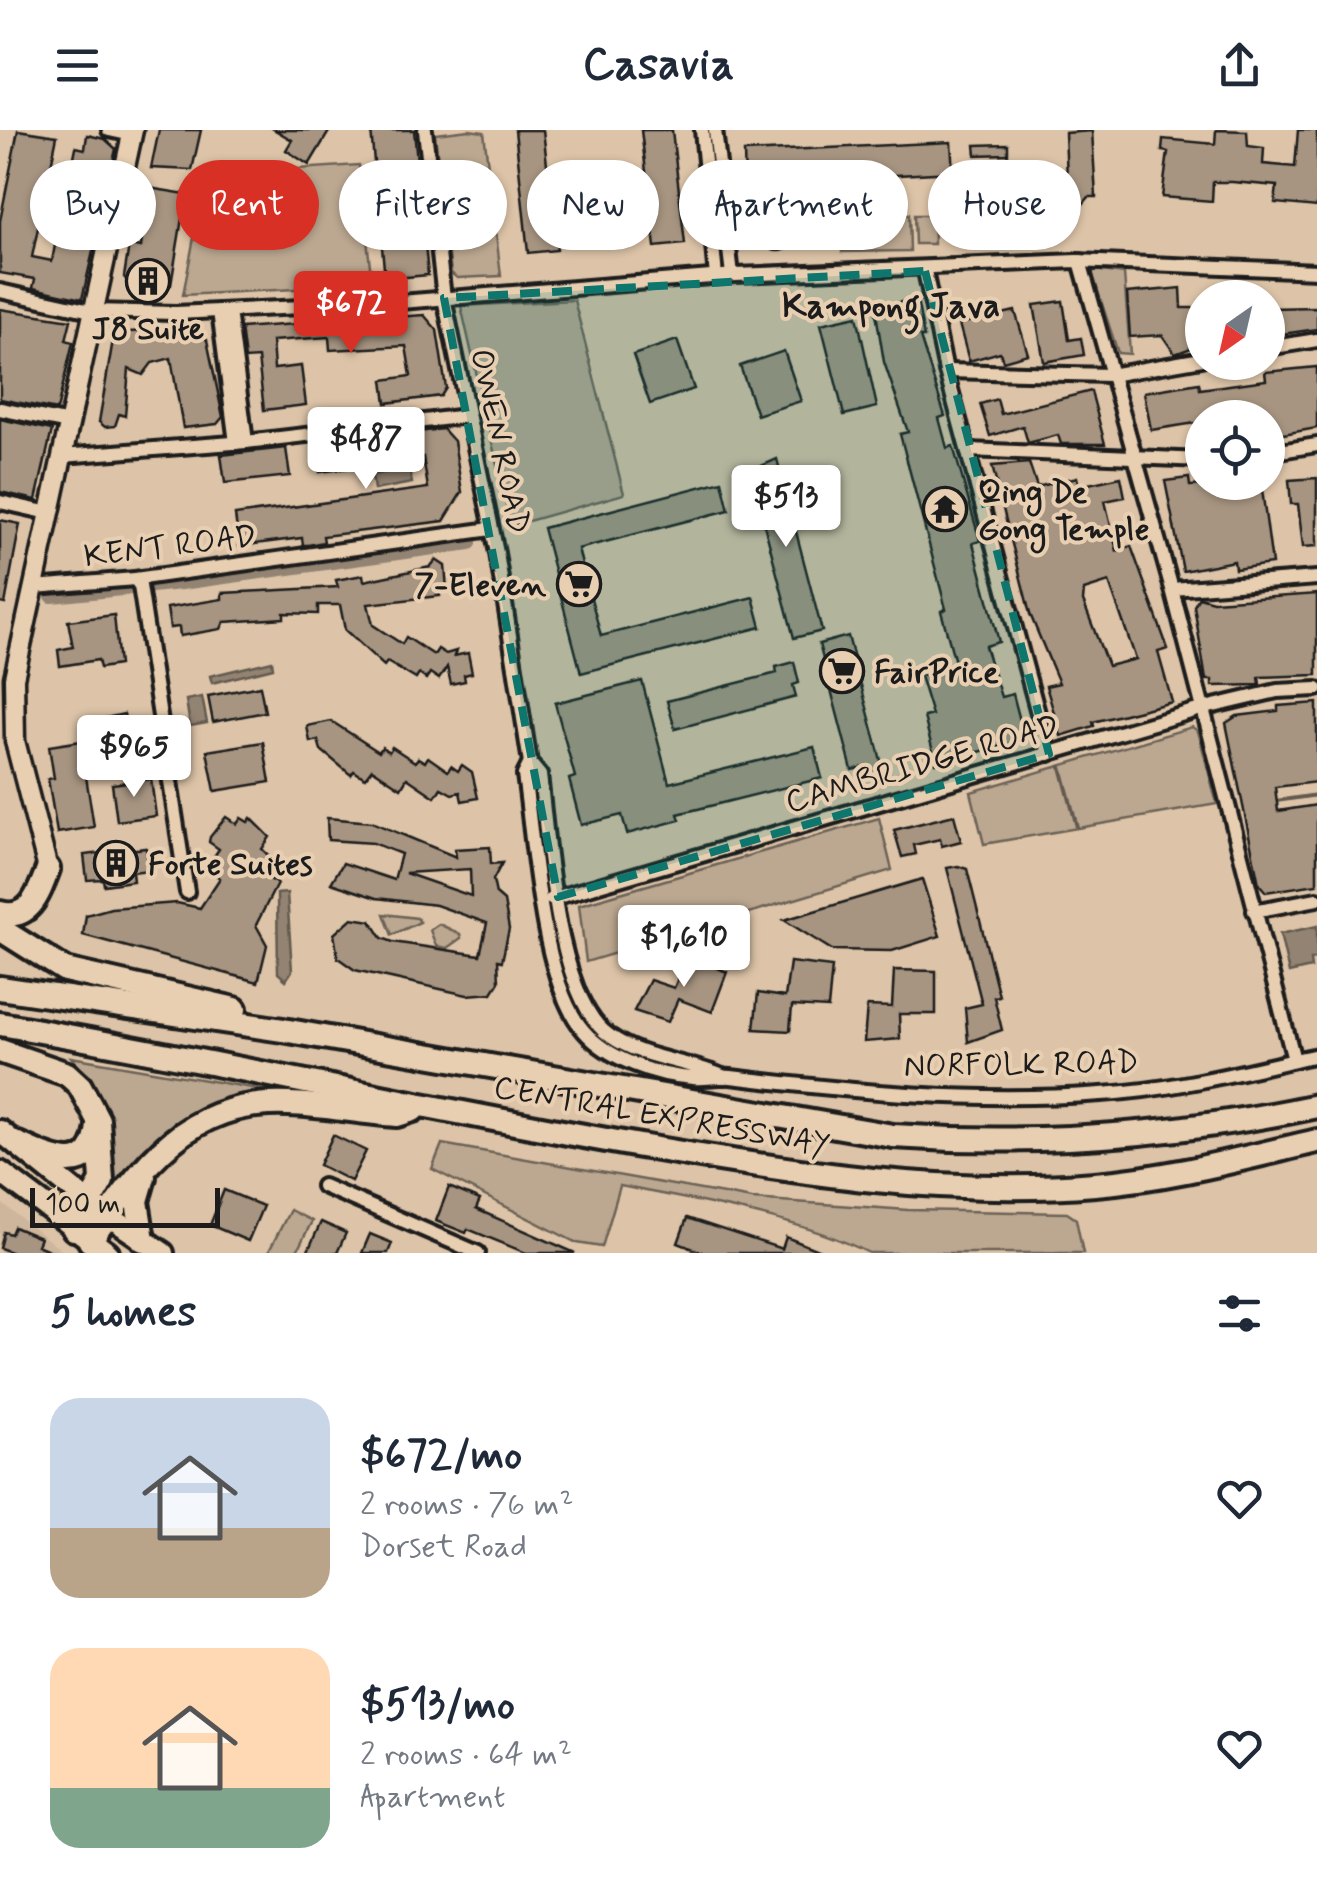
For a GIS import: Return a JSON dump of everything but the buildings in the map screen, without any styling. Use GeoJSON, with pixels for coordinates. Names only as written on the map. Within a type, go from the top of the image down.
{"type":"FeatureCollection","features":[{"type":"Feature","properties":{"kind":"highway"},"geometry":{"type":"LineString","coordinates":[[0,913],[12,916],[26,911],[36,899],[48,869]]}},
{"type":"Feature","properties":{"kind":"highway"},"geometry":{"type":"LineString","coordinates":[[0,929],[29,952],[65,970],[371,1037],[390,1049]]}},
{"type":"Feature","properties":{"kind":"highway","name":"CENTRAL EXPRESSWAY"},"geometry":{"type":"LineString","coordinates":[[0,988],[390,1049],[842,1130],[973,1142],[1092,1140],[1204,1127],[1317,1106]]}},
{"type":"Feature","properties":{"kind":"highway","name":"CENTRAL EXPRESSWAY"},"geometry":{"type":"LineString","coordinates":[[0,1024],[426,1106],[833,1178],[969,1186],[1094,1184],[1188,1172],[1317,1140]]}},
{"type":"Feature","properties":{"kind":"highway"},"geometry":{"type":"LineString","coordinates":[[0,1051],[67,1074],[80,1086],[98,1120],[102,1181],[100,1210],[91,1241]]}},
{"type":"Feature","properties":{"kind":"highway"},"geometry":{"type":"LineString","coordinates":[[100,1210],[171,1140],[228,1108],[290,1104],[397,1115],[426,1106]]}},
{"type":"Feature","properties":{"kind":"highway"},"geometry":{"type":"LineString","coordinates":[[9,1137],[54,1160],[74,1162],[83,1159],[92,1147],[98,1120]]}},
{"type":"Feature","properties":{"kind":"highway"},"geometry":{"type":"LineString","coordinates":[[143,1240],[137,1201],[148,1164]]}},
{"type":"Feature","properties":{"kind":"main road"},"geometry":{"type":"LineString","coordinates":[[9,1137],[100,1210],[163,1253]]}},
{"type":"Feature","properties":{"kind":"main road"},"geometry":{"type":"LineString","coordinates":[[0,1172],[91,1241]]}},
{"type":"Feature","properties":{"kind":"street"},"geometry":{"type":"LineString","coordinates":[[48,869],[13,722],[14,678],[133,132],[109,130]]}},
{"type":"Feature","properties":{"kind":"street","name":"OWEN ROAD"},"geometry":{"type":"LineString","coordinates":[[425,130],[444,298],[491,529],[530,763],[524,776],[551,899],[553,966],[583,1030],[623,1059],[692,1078],[725,1076]]}},
{"type":"Feature","properties":{"kind":"street"},"geometry":{"type":"LineString","coordinates":[[702,130],[716,277]]}},
{"type":"Feature","properties":{"kind":"street"},"geometry":{"type":"LineString","coordinates":[[715,130],[732,276]]}},
{"type":"Feature","properties":{"kind":"street"},"geometry":{"type":"LineString","coordinates":[[0,292],[92,311],[224,311],[732,276],[1080,261],[1317,271]]}},
{"type":"Feature","properties":{"kind":"street"},"geometry":{"type":"LineString","coordinates":[[1080,261],[1172,589],[1294,1060]]}},
{"type":"Feature","properties":{"kind":"street"},"geometry":{"type":"LineString","coordinates":[[926,270],[946,371],[1049,754]]}},
{"type":"Feature","properties":{"kind":"street"},"geometry":{"type":"LineString","coordinates":[[224,311],[241,443]]}},
{"type":"Feature","properties":{"kind":"street"},"geometry":{"type":"LineString","coordinates":[[1285,345],[1317,340]]}},
{"type":"Feature","properties":{"kind":"street"},"geometry":{"type":"LineString","coordinates":[[946,371],[1110,375],[1185,362]]}},
{"type":"Feature","properties":{"kind":"street"},"geometry":{"type":"LineString","coordinates":[[0,409],[69,423]]}},
{"type":"Feature","properties":{"kind":"street"},"geometry":{"type":"LineString","coordinates":[[62,456],[241,443],[466,416]]}},
{"type":"Feature","properties":{"kind":"street"},"geometry":{"type":"LineString","coordinates":[[1285,450],[1317,445]]}},
{"type":"Feature","properties":{"kind":"street"},"geometry":{"type":"LineString","coordinates":[[968,450],[1185,460]]}},
{"type":"Feature","properties":{"kind":"street"},"geometry":{"type":"LineString","coordinates":[[0,502],[49,513]]}},
{"type":"Feature","properties":{"kind":"street","name":"KENT ROAD"},"geometry":{"type":"LineString","coordinates":[[34,588],[138,583],[491,529]]}},
{"type":"Feature","properties":{"kind":"street"},"geometry":{"type":"LineString","coordinates":[[1172,589],[1317,578]]}},
{"type":"Feature","properties":{"kind":"street"},"geometry":{"type":"LineString","coordinates":[[138,583],[187,892]]}},
{"type":"Feature","properties":{"kind":"street","name":"CAMBRIDGE ROAD"},"geometry":{"type":"LineString","coordinates":[[551,899],[1201,709],[1277,691],[1317,689]]}},
{"type":"Feature","properties":{"kind":"street"},"geometry":{"type":"LineString","coordinates":[[1254,911],[1317,899]]}},
{"type":"Feature","properties":{"kind":"street","name":"NORFOLK ROAD"},"geometry":{"type":"LineString","coordinates":[[725,1076],[843,1092],[1012,1097],[1122,1092],[1194,1082],[1317,1054]]}},
{"type":"Feature","properties":{"kind":"street"},"geometry":{"type":"LineString","coordinates":[[322,1186],[478,1253]]}},
{"type":"Feature","properties":{"kind":"highlighted area"},"geometry":{"type":"Polygon","coordinates":[[[925,271],[1049,754],[558,897],[444,298],[925,271]]]}},
{"type":"Feature","properties":{"kind":"shaded area"},"geometry":{"type":"Polygon","coordinates":[[[484,132],[487,160],[438,160],[435,134],[484,132]]]}},
{"type":"Feature","properties":{"kind":"shaded area"},"geometry":{"type":"Polygon","coordinates":[[[339,166],[339,250],[368,250],[372,285],[183,295],[192,250],[319,250],[319,168],[339,166]]]}},
{"type":"Feature","properties":{"kind":"shaded area"},"geometry":{"type":"Polygon","coordinates":[[[908,214],[910,251],[842,252],[908,250],[908,214]]]}},
{"type":"Feature","properties":{"kind":"shaded area"},"geometry":{"type":"Polygon","coordinates":[[[914,215],[928,215],[928,244],[915,244],[914,215]]]}},
{"type":"Feature","properties":{"kind":"shaded area"},"geometry":{"type":"Polygon","coordinates":[[[448,250],[498,250],[501,276],[457,278],[451,273],[448,250]]]}},
{"type":"Feature","properties":{"kind":"shaded area"},"geometry":{"type":"Polygon","coordinates":[[[1095,270],[1124,274],[1130,354],[1118,353],[1092,273],[1095,270]]]}},
{"type":"Feature","properties":{"kind":"shaded area"},"geometry":{"type":"Polygon","coordinates":[[[574,300],[624,494],[511,526],[461,306],[574,300]]]}},
{"type":"Feature","properties":{"kind":"shaded area"},"geometry":{"type":"Polygon","coordinates":[[[409,468],[412,483],[374,490],[372,475],[409,468]]]}},
{"type":"Feature","properties":{"kind":"shaded area"},"geometry":{"type":"Polygon","coordinates":[[[272,661],[273,668],[212,683],[210,676],[272,661]]]}},
{"type":"Feature","properties":{"kind":"shaded area"},"geometry":{"type":"Polygon","coordinates":[[[202,697],[207,723],[190,726],[186,700],[202,697]]]}},
{"type":"Feature","properties":{"kind":"shaded area"},"geometry":{"type":"Polygon","coordinates":[[[1192,727],[1198,731],[1217,804],[984,844],[971,792],[1192,727]]]}},
{"type":"Feature","properties":{"kind":"shaded area"},"geometry":{"type":"Polygon","coordinates":[[[879,818],[892,870],[586,962],[579,905],[879,818]]]}},
{"type":"Feature","properties":{"kind":"shaded area"},"geometry":{"type":"Polygon","coordinates":[[[287,893],[292,971],[286,980],[278,973],[277,894],[287,893]]]}},
{"type":"Feature","properties":{"kind":"shaded area"},"geometry":{"type":"Polygon","coordinates":[[[384,914],[417,918],[420,922],[392,935],[384,914]]]}},
{"type":"Feature","properties":{"kind":"shaded area"},"geometry":{"type":"Polygon","coordinates":[[[439,924],[461,938],[447,948],[436,946],[430,930],[439,924]]]}},
{"type":"Feature","properties":{"kind":"shaded area"},"geometry":{"type":"Polygon","coordinates":[[[1317,926],[1317,958],[1310,960],[1311,968],[1289,973],[1280,934],[1317,926]]]}},
{"type":"Feature","properties":{"kind":"shaded area"},"geometry":{"type":"Polygon","coordinates":[[[71,1057],[281,1093],[222,1101],[182,1118],[149,1148],[112,1194],[112,1156],[106,1121],[93,1088],[71,1057]]]}},
{"type":"Feature","properties":{"kind":"shaded area"},"geometry":{"type":"Polygon","coordinates":[[[442,1144],[752,1199],[908,1210],[1067,1213],[1076,1219],[1083,1253],[869,1253],[779,1220],[620,1186],[602,1247],[577,1243],[432,1169],[442,1144]]]}},
{"type":"Feature","properties":{"kind":"shaded area"},"geometry":{"type":"Polygon","coordinates":[[[0,1202],[60,1249],[66,1253],[0,1253],[0,1202]]]}},
{"type":"Feature","properties":{"kind":"shaded area"},"geometry":{"type":"Polygon","coordinates":[[[290,1210],[312,1221],[296,1253],[268,1253],[290,1210]]]}},
{"type":"Feature","properties":{"kind":"waterway"},"geometry":{"type":"LineString","coordinates":[[52,596],[181,583],[470,543]]}},
{"type":"Feature","properties":{"kind":"waterway"},"geometry":{"type":"LineString","coordinates":[[1061,767],[1077,827]]}},
{"type":"Feature","properties":{"kind":"waterway"},"geometry":{"type":"LineString","coordinates":[[1276,801],[1317,795]]}},
{"type":"Feature","properties":{"kind":"place","name":"J8 Suite"},"geometry":{"type":"Point","coordinates":[148,281]}},
{"type":"Feature","properties":{"kind":"place","name":"Qing De Gong Temple"},"geometry":{"type":"Point","coordinates":[945,509]}},
{"type":"Feature","properties":{"kind":"place","name":"7-Eleven"},"geometry":{"type":"Point","coordinates":[579,584]}},
{"type":"Feature","properties":{"kind":"place","name":"FairPrice"},"geometry":{"type":"Point","coordinates":[842,671]}},
{"type":"Feature","properties":{"kind":"place","name":"Forte Suites"},"geometry":{"type":"Point","coordinates":[116,863]}},
{"type":"Feature","properties":{"kind":"district","name":"Kampong Java"},"geometry":{"type":"Point","coordinates":[891,305]}}]}
